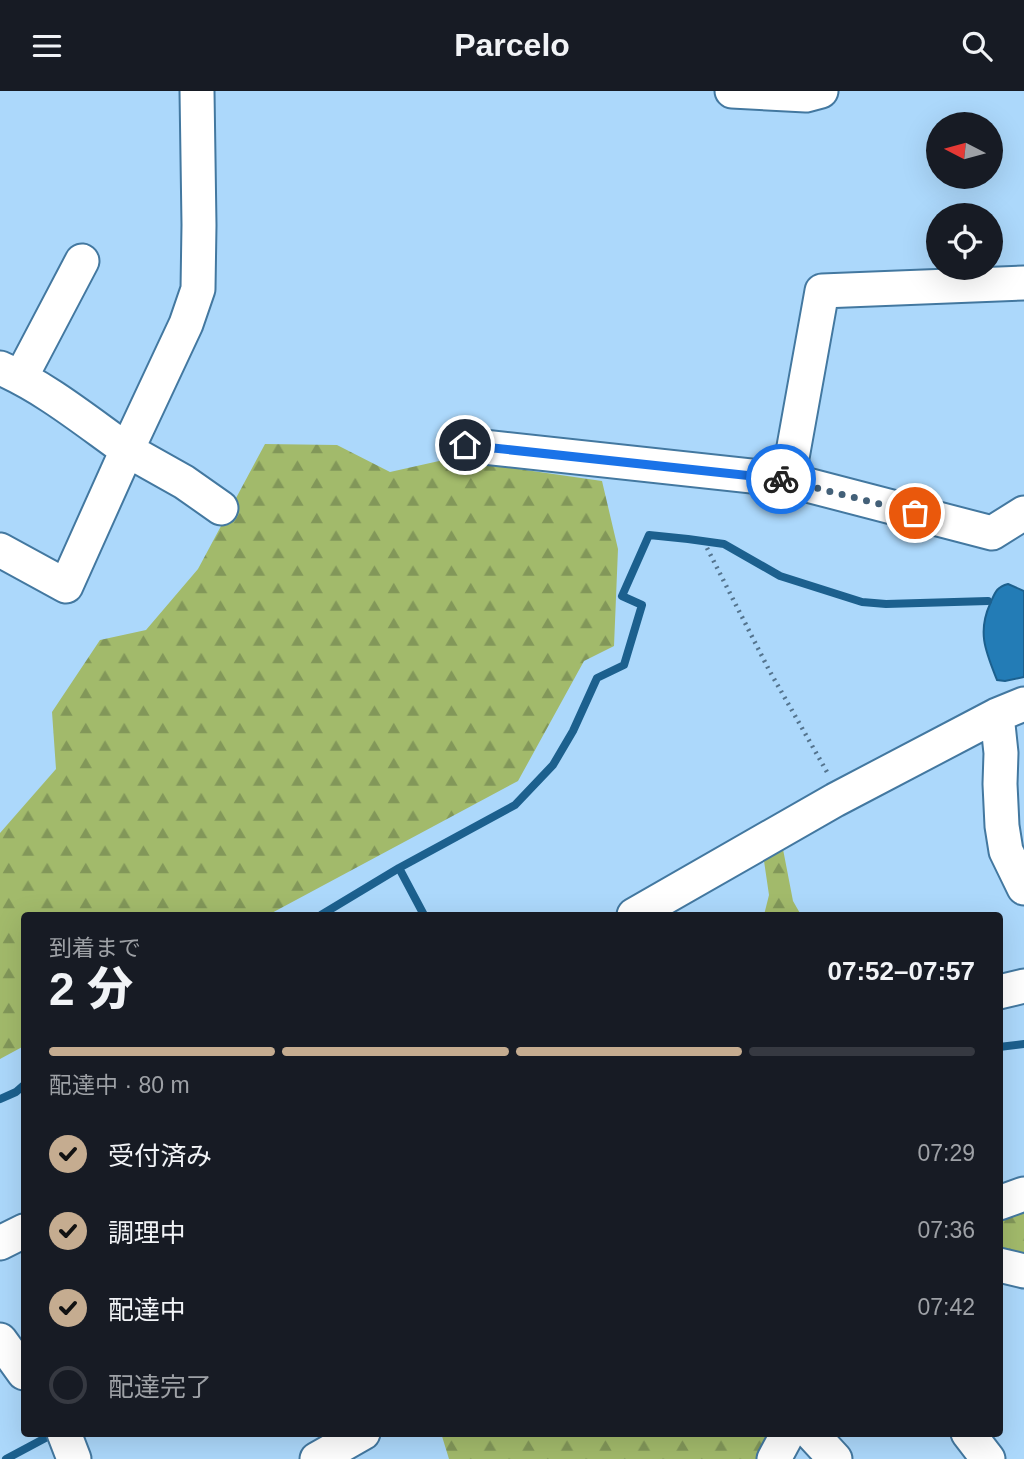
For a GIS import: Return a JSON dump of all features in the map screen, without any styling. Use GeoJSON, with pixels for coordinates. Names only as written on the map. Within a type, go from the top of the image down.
{"type":"FeatureCollection","features":[{"type":"Feature","properties":{"kind":"street"},"geometry":{"type":"LineString","coordinates":[[0,550],[66,586],[186,324],[198,289],[200,225],[197,91]]}},
{"type":"Feature","properties":{"kind":"street"},"geometry":{"type":"LineString","coordinates":[[732,91],[806,95],[821,91]]}},
{"type":"Feature","properties":{"kind":"street"},"geometry":{"type":"LineString","coordinates":[[82,261],[10,373],[70,409],[127,450],[184,482],[221,509]]}},
{"type":"Feature","properties":{"kind":"street"},"geometry":{"type":"LineString","coordinates":[[788,480],[822,291],[1024,283]]}},
{"type":"Feature","properties":{"kind":"street"},"geometry":{"type":"LineString","coordinates":[[465,445],[788,480],[992,533],[1024,513]]}},
{"type":"Feature","properties":{"kind":"street"},"geometry":{"type":"LineString","coordinates":[[646,912],[840,797],[1010,710]]}},
{"type":"Feature","properties":{"kind":"street"},"geometry":{"type":"LineString","coordinates":[[1010,710],[1001,753],[1002,826],[1006,851],[1024,888]]}},
{"type":"Feature","properties":{"kind":"street"},"geometry":{"type":"LineString","coordinates":[[1003,991],[1024,986]]}},
{"type":"Feature","properties":{"kind":"street"},"geometry":{"type":"LineString","coordinates":[[1003,1202],[1024,1194]]}},
{"type":"Feature","properties":{"kind":"street"},"geometry":{"type":"LineString","coordinates":[[0,1244],[21,1233]]}},
{"type":"Feature","properties":{"kind":"street"},"geometry":{"type":"LineString","coordinates":[[1003,1266],[1024,1272]]}},
{"type":"Feature","properties":{"kind":"street"},"geometry":{"type":"LineString","coordinates":[[0,1340],[21,1369]]}},
{"type":"Feature","properties":{"kind":"street"},"geometry":{"type":"LineString","coordinates":[[66,1437],[74,1459]]}},
{"type":"Feature","properties":{"kind":"street"},"geometry":{"type":"LineString","coordinates":[[317,1459],[356,1437]]}},
{"type":"Feature","properties":{"kind":"street"},"geometry":{"type":"LineString","coordinates":[[775,1459],[786,1437]]}},
{"type":"Feature","properties":{"kind":"street"},"geometry":{"type":"LineString","coordinates":[[815,1437],[835,1459]]}},
{"type":"Feature","properties":{"kind":"street"},"geometry":{"type":"LineString","coordinates":[[971,1437],[988,1459]]}},
{"type":"Feature","properties":{"kind":"path"},"geometry":{"type":"LineString","coordinates":[[707,548],[769,670],[840,797]]}},
{"type":"Feature","properties":{"kind":"green space"},"geometry":{"type":"Polygon","coordinates":[[[265,444],[337,445],[390,472],[448,459],[602,481],[618,549],[614,646],[584,661],[518,781],[274,912],[21,912],[21,1048],[0,1059],[0,833],[56,769],[52,712],[100,640],[146,630],[198,569],[265,444]]]}},
{"type":"Feature","properties":{"kind":"green space"},"geometry":{"type":"Polygon","coordinates":[[[782,844],[793,901],[799,912],[765,912],[769,895],[764,861],[782,844]]]}},
{"type":"Feature","properties":{"kind":"green space"},"geometry":{"type":"Polygon","coordinates":[[[1024,1203],[1024,1262],[1003,1258],[1003,1211],[1024,1203]]]}},
{"type":"Feature","properties":{"kind":"green space"},"geometry":{"type":"Polygon","coordinates":[[[442,1437],[771,1437],[763,1459],[449,1459],[442,1437]]]}},
{"type":"Feature","properties":{"kind":"water"},"geometry":{"type":"Polygon","coordinates":[[[1008,584],[1024,591],[1024,677],[1005,681],[997,680],[984,642],[984,624],[998,589],[1008,584]]]}},
{"type":"Feature","properties":{"kind":"waterway"},"geometry":{"type":"LineString","coordinates":[[326,912],[399,868],[515,805],[553,765],[573,731],[597,678],[624,665],[642,605],[622,596],[649,535],[724,544],[780,576],[862,602],[886,604],[988,601]]}},
{"type":"Feature","properties":{"kind":"waterway"},"geometry":{"type":"LineString","coordinates":[[399,868],[422,912]]}},
{"type":"Feature","properties":{"kind":"waterway"},"geometry":{"type":"LineString","coordinates":[[1003,1047],[1024,1044]]}},
{"type":"Feature","properties":{"kind":"waterway"},"geometry":{"type":"LineString","coordinates":[[0,1099],[21,1088]]}},
{"type":"Feature","properties":{"kind":"waterway"},"geometry":{"type":"LineString","coordinates":[[6,1459],[47,1437]]}},
{"type":"Feature","properties":{"kind":"way so far"},"geometry":{"type":"LineString","coordinates":[[781,479],[915,513]]}},
{"type":"Feature","properties":{"kind":"route"},"geometry":{"type":"LineString","coordinates":[[465,445],[781,479]]}}]}
